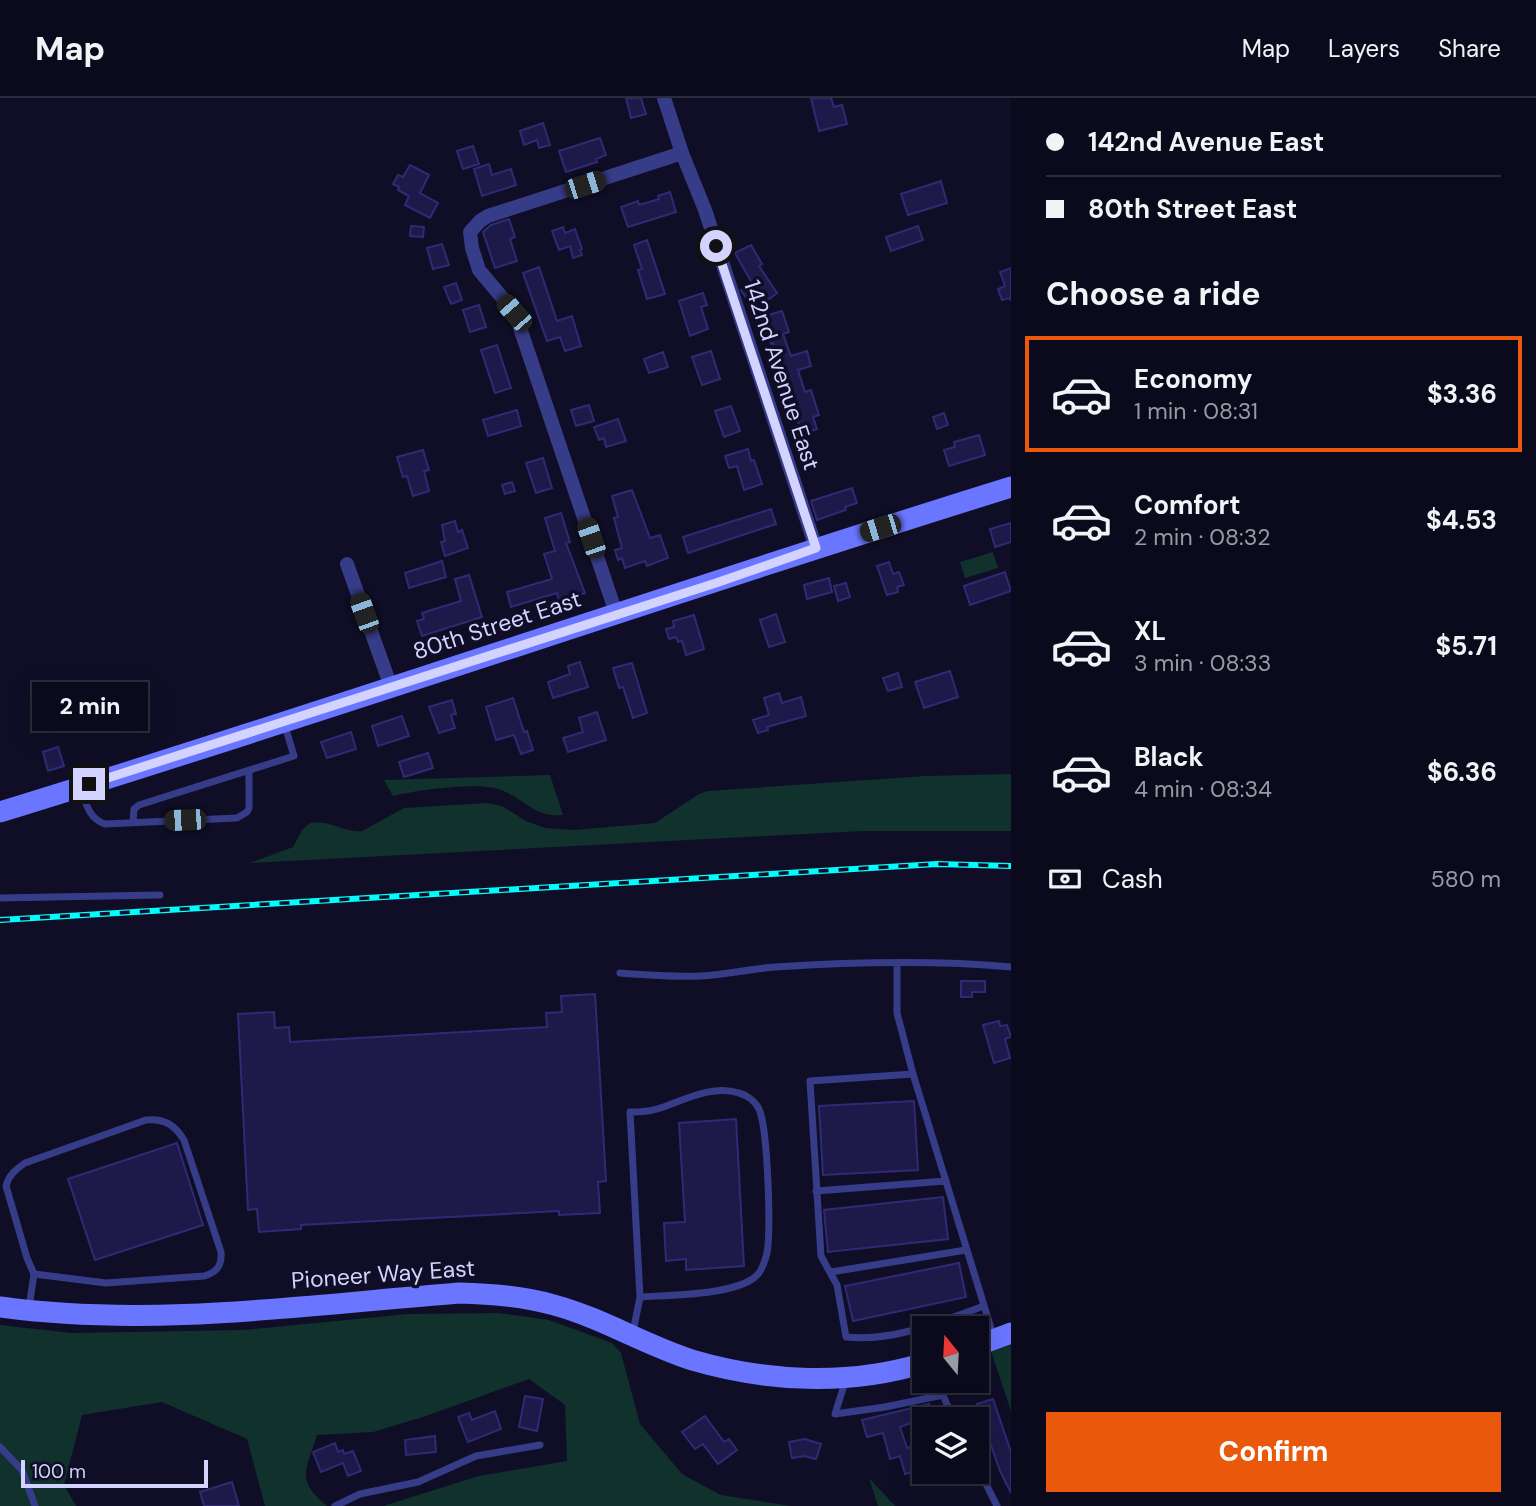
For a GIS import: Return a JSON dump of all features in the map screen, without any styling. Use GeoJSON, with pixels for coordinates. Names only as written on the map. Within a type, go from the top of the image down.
{"type":"FeatureCollection","features":[{"type":"Feature","properties":{"kind":"street","name":"142nd Avenue East"},"geometry":{"type":"LineString","coordinates":[[664,98],[705,210],[816,548]]}},
{"type":"Feature","properties":{"kind":"street"},"geometry":{"type":"LineString","coordinates":[[616,613],[514,313],[480,270],[470,236],[475,226],[488,216],[682,153]]}},
{"type":"Feature","properties":{"kind":"street","name":"80th Street East"},"geometry":{"type":"LineString","coordinates":[[0,811],[1011,487]]}},
{"type":"Feature","properties":{"kind":"street"},"geometry":{"type":"LineString","coordinates":[[347,564],[391,687]]}},
{"type":"Feature","properties":{"kind":"street","name":"Pioneer Way East"},"geometry":{"type":"LineString","coordinates":[[0,1307],[131,1317],[458,1293],[499,1294],[554,1305],[693,1360],[735,1370],[792,1378],[846,1377],[912,1366]]}},
{"type":"Feature","properties":{"kind":"lane"},"geometry":{"type":"LineString","coordinates":[[133,822],[134,809],[139,805],[294,756],[284,722]]}},
{"type":"Feature","properties":{"kind":"lane"},"geometry":{"type":"LineString","coordinates":[[80,787],[94,819],[105,824],[237,818],[248,808],[249,770]]}},
{"type":"Feature","properties":{"kind":"lane"},"geometry":{"type":"LineString","coordinates":[[0,898],[160,895]]}},
{"type":"Feature","properties":{"kind":"lane"},"geometry":{"type":"LineString","coordinates":[[897,965],[897,1013],[994,1339]]}},
{"type":"Feature","properties":{"kind":"lane"},"geometry":{"type":"LineString","coordinates":[[620,972],[660,977],[703,976],[755,968],[801,966],[1011,967]]}},
{"type":"Feature","properties":{"kind":"lane"},"geometry":{"type":"LineString","coordinates":[[913,1074],[810,1082],[821,1256],[837,1285],[846,1336],[860,1338],[906,1332],[984,1306]]}},
{"type":"Feature","properties":{"kind":"lane"},"geometry":{"type":"LineString","coordinates":[[632,1336],[640,1297],[630,1112],[654,1110],[698,1094],[719,1090],[740,1093],[753,1100],[759,1108],[763,1124],[768,1211],[767,1251],[763,1266],[755,1277],[736,1286],[710,1292],[640,1297]]}},
{"type":"Feature","properties":{"kind":"lane"},"geometry":{"type":"LineString","coordinates":[[28,1311],[34,1274],[6,1186],[15,1169],[25,1163],[146,1120],[158,1119],[178,1130],[184,1140],[221,1252],[217,1270],[204,1276],[106,1283],[34,1274]]}},
{"type":"Feature","properties":{"kind":"lane"},"geometry":{"type":"LineString","coordinates":[[816,1191],[946,1181]]}},
{"type":"Feature","properties":{"kind":"lane"},"geometry":{"type":"LineString","coordinates":[[831,1272],[967,1250]]}},
{"type":"Feature","properties":{"kind":"lane"},"geometry":{"type":"LineString","coordinates":[[846,1377],[835,1414],[943,1395],[948,1407]]}},
{"type":"Feature","properties":{"kind":"lane"},"geometry":{"type":"LineString","coordinates":[[335,1506],[360,1494],[418,1482],[476,1456],[540,1445]]}},
{"type":"Feature","properties":{"kind":"lane"},"geometry":{"type":"LineString","coordinates":[[0,1447],[22,1470],[35,1506]]}},
{"type":"Feature","properties":{"kind":"lane"},"geometry":{"type":"LineString","coordinates":[[986,1484],[998,1506]]}},
{"type":"Feature","properties":{"kind":"green space"},"geometry":{"type":"Polygon","coordinates":[[[993,552],[998,568],[965,578],[960,562],[993,552]]]}},
{"type":"Feature","properties":{"kind":"green space"},"geometry":{"type":"Polygon","coordinates":[[[1011,774],[1011,831],[862,831],[250,863],[293,847],[302,830],[310,823],[324,823],[362,831],[404,808],[487,803],[502,806],[526,821],[545,828],[574,830],[655,823],[708,791],[925,776],[1011,774]]]}},
{"type":"Feature","properties":{"kind":"green space"},"geometry":{"type":"Polygon","coordinates":[[[550,775],[563,815],[544,814],[507,792],[488,787],[446,788],[393,796],[384,780],[550,775]]]}},
{"type":"Feature","properties":{"kind":"green space"},"geometry":{"type":"Polygon","coordinates":[[[499,1313],[549,1320],[612,1343],[621,1353],[640,1424],[682,1474],[721,1495],[791,1506],[383,1506],[479,1476],[567,1461],[565,1405],[529,1379],[373,1432],[317,1435],[306,1474],[310,1489],[327,1506],[265,1506],[247,1439],[162,1402],[82,1415],[64,1485],[76,1506],[0,1506],[0,1325],[72,1333],[243,1330],[408,1314],[499,1313]]]}},
{"type":"Feature","properties":{"kind":"green space"},"geometry":{"type":"Polygon","coordinates":[[[1011,1345],[1011,1411],[991,1351],[1011,1345]]]}},
{"type":"Feature","properties":{"kind":"green space"},"geometry":{"type":"Polygon","coordinates":[[[869,1478],[895,1506],[878,1506],[869,1478]]]}},
{"type":"Feature","properties":{"kind":"building"},"geometry":{"type":"Polygon","coordinates":[[[626,98],[641,98],[646,114],[631,118],[626,98]]]}},
{"type":"Feature","properties":{"kind":"building"},"geometry":{"type":"Polygon","coordinates":[[[811,98],[831,98],[834,107],[842,105],[847,124],[819,131],[811,98]]]}},
{"type":"Feature","properties":{"kind":"building"},"geometry":{"type":"Polygon","coordinates":[[[543,123],[550,145],[539,148],[537,140],[524,145],[520,131],[543,123]]]}},
{"type":"Feature","properties":{"kind":"building"},"geometry":{"type":"Polygon","coordinates":[[[600,138],[606,155],[596,159],[597,162],[566,172],[559,151],[600,138]]]}},
{"type":"Feature","properties":{"kind":"building"},"geometry":{"type":"Polygon","coordinates":[[[473,146],[479,164],[463,169],[457,151],[473,146]]]}},
{"type":"Feature","properties":{"kind":"building"},"geometry":{"type":"Polygon","coordinates":[[[489,164],[492,175],[511,169],[516,185],[482,196],[474,169],[489,164]]]}},
{"type":"Feature","properties":{"kind":"building"},"geometry":{"type":"Polygon","coordinates":[[[410,165],[429,175],[420,193],[438,203],[430,218],[405,205],[409,196],[393,184],[398,175],[403,177],[410,165]]]}},
{"type":"Feature","properties":{"kind":"building"},"geometry":{"type":"Polygon","coordinates":[[[941,181],[947,203],[908,215],[901,194],[941,181]]]}},
{"type":"Feature","properties":{"kind":"building"},"geometry":{"type":"Polygon","coordinates":[[[670,192],[676,212],[628,227],[621,207],[638,201],[639,205],[659,199],[658,196],[670,192]]]}},
{"type":"Feature","properties":{"kind":"building"},"geometry":{"type":"Polygon","coordinates":[[[509,219],[515,237],[510,239],[517,261],[495,268],[483,232],[491,225],[509,219]]]}},
{"type":"Feature","properties":{"kind":"building"},"geometry":{"type":"Polygon","coordinates":[[[411,226],[424,227],[423,237],[410,236],[411,226]]]}},
{"type":"Feature","properties":{"kind":"building"},"geometry":{"type":"Polygon","coordinates":[[[918,226],[923,240],[891,251],[886,237],[918,226]]]}},
{"type":"Feature","properties":{"kind":"building"},"geometry":{"type":"Polygon","coordinates":[[[563,227],[565,233],[575,229],[582,255],[573,258],[570,246],[559,250],[552,231],[563,227]]]}},
{"type":"Feature","properties":{"kind":"building"},"geometry":{"type":"Polygon","coordinates":[[[647,240],[665,294],[647,299],[638,270],[642,269],[634,245],[647,240]]]}},
{"type":"Feature","properties":{"kind":"building"},"geometry":{"type":"Polygon","coordinates":[[[442,244],[449,265],[433,269],[427,248],[442,244]]]}},
{"type":"Feature","properties":{"kind":"building"},"geometry":{"type":"Polygon","coordinates":[[[751,245],[762,264],[759,266],[777,293],[768,300],[764,294],[750,304],[741,290],[752,283],[735,253],[751,245]]]}},
{"type":"Feature","properties":{"kind":"building"},"geometry":{"type":"Polygon","coordinates":[[[539,267],[557,321],[572,316],[581,346],[565,351],[560,337],[547,341],[523,273],[539,267]]]}},
{"type":"Feature","properties":{"kind":"building"},"geometry":{"type":"Polygon","coordinates":[[[1011,268],[1011,300],[1002,300],[998,289],[1005,286],[1000,272],[1011,268]]]}},
{"type":"Feature","properties":{"kind":"building"},"geometry":{"type":"Polygon","coordinates":[[[456,283],[462,300],[451,304],[444,287],[456,283]]]}},
{"type":"Feature","properties":{"kind":"building"},"geometry":{"type":"Polygon","coordinates":[[[703,293],[707,305],[701,307],[708,329],[690,336],[679,301],[703,293]]]}},
{"type":"Feature","properties":{"kind":"building"},"geometry":{"type":"Polygon","coordinates":[[[479,305],[486,327],[470,332],[463,310],[479,305]]]}},
{"type":"Feature","properties":{"kind":"building"},"geometry":{"type":"Polygon","coordinates":[[[782,311],[789,332],[783,334],[791,356],[807,351],[811,366],[798,370],[805,392],[811,390],[819,415],[813,417],[817,429],[802,434],[762,317],[782,311]]]}},
{"type":"Feature","properties":{"kind":"building"},"geometry":{"type":"Polygon","coordinates":[[[497,345],[511,388],[495,393],[481,350],[497,345]]]}},
{"type":"Feature","properties":{"kind":"building"},"geometry":{"type":"Polygon","coordinates":[[[711,351],[720,379],[702,385],[692,357],[711,351]]]}},
{"type":"Feature","properties":{"kind":"building"},"geometry":{"type":"Polygon","coordinates":[[[663,352],[668,367],[649,373],[644,359],[663,352]]]}},
{"type":"Feature","properties":{"kind":"building"},"geometry":{"type":"Polygon","coordinates":[[[589,405],[594,421],[576,426],[571,410],[589,405]]]}},
{"type":"Feature","properties":{"kind":"building"},"geometry":{"type":"Polygon","coordinates":[[[731,406],[740,431],[724,437],[715,411],[731,406]]]}},
{"type":"Feature","properties":{"kind":"building"},"geometry":{"type":"Polygon","coordinates":[[[517,410],[521,426],[488,436],[483,420],[517,410]]]}},
{"type":"Feature","properties":{"kind":"building"},"geometry":{"type":"Polygon","coordinates":[[[944,413],[948,425],[937,429],[933,417],[944,413]]]}},
{"type":"Feature","properties":{"kind":"building"},"geometry":{"type":"Polygon","coordinates":[[[618,419],[626,441],[606,447],[604,438],[599,440],[594,427],[618,419]]]}},
{"type":"Feature","properties":{"kind":"building"},"geometry":{"type":"Polygon","coordinates":[[[979,435],[985,455],[949,466],[944,450],[955,447],[954,442],[979,435]]]}},
{"type":"Feature","properties":{"kind":"building"},"geometry":{"type":"Polygon","coordinates":[[[748,449],[762,484],[744,490],[737,466],[729,468],[725,456],[748,449]]]}},
{"type":"Feature","properties":{"kind":"building"},"geometry":{"type":"Polygon","coordinates":[[[423,450],[429,470],[424,471],[429,491],[413,496],[397,457],[423,450]]]}},
{"type":"Feature","properties":{"kind":"building"},"geometry":{"type":"Polygon","coordinates":[[[543,458],[552,488],[536,493],[526,463],[543,458]]]}},
{"type":"Feature","properties":{"kind":"building"},"geometry":{"type":"Polygon","coordinates":[[[512,482],[515,491],[505,494],[502,485],[512,482]]]}},
{"type":"Feature","properties":{"kind":"building"},"geometry":{"type":"Polygon","coordinates":[[[852,488],[857,503],[845,507],[846,510],[817,520],[811,501],[852,488]]]}},
{"type":"Feature","properties":{"kind":"building"},"geometry":{"type":"Polygon","coordinates":[[[632,490],[650,538],[660,535],[668,558],[647,566],[645,561],[625,568],[622,558],[618,560],[615,550],[622,548],[614,518],[618,517],[612,496],[632,490]]]}},
{"type":"Feature","properties":{"kind":"building"},"geometry":{"type":"Polygon","coordinates":[[[771,509],[776,524],[688,553],[683,537],[771,509]]]}},
{"type":"Feature","properties":{"kind":"building"},"geometry":{"type":"Polygon","coordinates":[[[561,513],[570,542],[566,543],[585,593],[559,601],[557,593],[511,607],[507,592],[552,579],[544,554],[555,551],[545,518],[561,513]]]}},
{"type":"Feature","properties":{"kind":"building"},"geometry":{"type":"Polygon","coordinates":[[[455,521],[458,532],[462,530],[468,548],[445,556],[441,542],[445,541],[442,525],[455,521]]]}},
{"type":"Feature","properties":{"kind":"building"},"geometry":{"type":"Polygon","coordinates":[[[1011,523],[1011,542],[995,547],[990,529],[1011,523]]]}},
{"type":"Feature","properties":{"kind":"building"},"geometry":{"type":"Polygon","coordinates":[[[442,561],[446,577],[409,588],[405,573],[442,561]]]}},
{"type":"Feature","properties":{"kind":"building"},"geometry":{"type":"Polygon","coordinates":[[[889,562],[893,574],[899,572],[904,585],[897,587],[898,592],[887,595],[877,566],[889,562]]]}},
{"type":"Feature","properties":{"kind":"building"},"geometry":{"type":"Polygon","coordinates":[[[1005,572],[1011,591],[970,605],[964,586],[1005,572]]]}},
{"type":"Feature","properties":{"kind":"building"},"geometry":{"type":"Polygon","coordinates":[[[469,575],[482,617],[422,636],[417,621],[424,619],[422,613],[461,601],[455,579],[469,575]]]}},
{"type":"Feature","properties":{"kind":"building"},"geometry":{"type":"Polygon","coordinates":[[[829,578],[832,592],[807,599],[804,585],[829,578]]]}},
{"type":"Feature","properties":{"kind":"building"},"geometry":{"type":"Polygon","coordinates":[[[846,583],[850,597],[838,601],[834,586],[846,583]]]}},
{"type":"Feature","properties":{"kind":"building"},"geometry":{"type":"Polygon","coordinates":[[[776,614],[785,642],[769,647],[760,620],[776,614]]]}},
{"type":"Feature","properties":{"kind":"building"},"geometry":{"type":"Polygon","coordinates":[[[694,615],[704,649],[686,655],[682,641],[678,642],[676,637],[669,639],[666,629],[674,627],[673,621],[694,615]]]}},
{"type":"Feature","properties":{"kind":"building"},"geometry":{"type":"Polygon","coordinates":[[[580,662],[588,687],[553,698],[548,682],[570,674],[568,666],[580,662]]]}},
{"type":"Feature","properties":{"kind":"building"},"geometry":{"type":"Polygon","coordinates":[[[632,663],[647,713],[633,718],[623,687],[619,688],[613,668],[632,663]]]}},
{"type":"Feature","properties":{"kind":"building"},"geometry":{"type":"Polygon","coordinates":[[[950,671],[958,697],[924,708],[915,682],[950,671]]]}},
{"type":"Feature","properties":{"kind":"building"},"geometry":{"type":"Polygon","coordinates":[[[898,673],[902,687],[888,691],[883,678],[898,673]]]}},
{"type":"Feature","properties":{"kind":"building"},"geometry":{"type":"Polygon","coordinates":[[[779,693],[782,703],[801,697],[806,716],[767,727],[768,730],[758,733],[753,720],[769,715],[764,698],[779,693]]]}},
{"type":"Feature","properties":{"kind":"building"},"geometry":{"type":"Polygon","coordinates":[[[513,698],[533,750],[521,754],[514,735],[496,740],[486,707],[513,698]]]}},
{"type":"Feature","properties":{"kind":"building"},"geometry":{"type":"Polygon","coordinates":[[[452,700],[456,714],[451,715],[455,728],[439,733],[429,707],[452,700]]]}},
{"type":"Feature","properties":{"kind":"building"},"geometry":{"type":"Polygon","coordinates":[[[597,712],[606,740],[568,752],[563,738],[583,732],[579,718],[597,712]]]}},
{"type":"Feature","properties":{"kind":"building"},"geometry":{"type":"Polygon","coordinates":[[[402,716],[409,736],[378,746],[372,726],[402,716]]]}},
{"type":"Feature","properties":{"kind":"building"},"geometry":{"type":"Polygon","coordinates":[[[351,732],[356,749],[327,758],[321,742],[351,732]]]}},
{"type":"Feature","properties":{"kind":"building"},"geometry":{"type":"Polygon","coordinates":[[[58,747],[64,766],[48,771],[43,752],[58,747]]]}},
{"type":"Feature","properties":{"kind":"building"},"geometry":{"type":"Polygon","coordinates":[[[428,753],[433,768],[404,777],[399,762],[428,753]]]}},
{"type":"Feature","properties":{"kind":"building"},"geometry":{"type":"Polygon","coordinates":[[[961,981],[985,981],[985,992],[972,992],[972,997],[961,997],[961,981]]]}},
{"type":"Feature","properties":{"kind":"building"},"geometry":{"type":"Polygon","coordinates":[[[595,994],[606,1181],[598,1182],[600,1213],[559,1215],[559,1211],[301,1225],[301,1229],[259,1232],[257,1209],[248,1210],[238,1014],[274,1012],[275,1028],[289,1027],[290,1042],[547,1027],[546,1013],[562,1012],[561,996],[595,994]]]}},
{"type":"Feature","properties":{"kind":"building"},"geometry":{"type":"Polygon","coordinates":[[[999,1021],[1000,1026],[1007,1025],[1011,1037],[1005,1039],[1010,1058],[994,1063],[983,1025],[999,1021]]]}},
{"type":"Feature","properties":{"kind":"building"},"geometry":{"type":"Polygon","coordinates":[[[914,1101],[918,1170],[823,1175],[819,1106],[914,1101]]]}},
{"type":"Feature","properties":{"kind":"building"},"geometry":{"type":"Polygon","coordinates":[[[736,1119],[744,1266],[686,1270],[686,1259],[666,1261],[664,1223],[685,1222],[679,1123],[736,1119]]]}},
{"type":"Feature","properties":{"kind":"building"},"geometry":{"type":"Polygon","coordinates":[[[177,1143],[203,1225],[95,1260],[68,1179],[177,1143]]]}},
{"type":"Feature","properties":{"kind":"building"},"geometry":{"type":"Polygon","coordinates":[[[943,1197],[948,1239],[828,1252],[824,1210],[943,1197]]]}},
{"type":"Feature","properties":{"kind":"building"},"geometry":{"type":"Polygon","coordinates":[[[959,1263],[966,1297],[853,1321],[845,1286],[959,1263]]]}},
{"type":"Feature","properties":{"kind":"building"},"geometry":{"type":"Polygon","coordinates":[[[525,1396],[543,1399],[537,1431],[519,1427],[525,1396]]]}},
{"type":"Feature","properties":{"kind":"building"},"geometry":{"type":"Polygon","coordinates":[[[993,1399],[1011,1452],[1011,1493],[989,1439],[989,1407],[978,1407],[977,1404],[993,1399]]]}},
{"type":"Feature","properties":{"kind":"building"},"geometry":{"type":"Polygon","coordinates":[[[912,1408],[912,1422],[900,1427],[907,1448],[912,1446],[912,1472],[905,1474],[900,1456],[890,1459],[883,1433],[867,1437],[862,1420],[912,1408]]]}},
{"type":"Feature","properties":{"kind":"building"},"geometry":{"type":"Polygon","coordinates":[[[495,1411],[501,1429],[468,1442],[458,1417],[469,1413],[472,1420],[495,1411]]]}},
{"type":"Feature","properties":{"kind":"building"},"geometry":{"type":"Polygon","coordinates":[[[705,1416],[724,1442],[729,1439],[737,1450],[718,1464],[703,1444],[695,1449],[682,1432],[705,1416]]]}},
{"type":"Feature","properties":{"kind":"building"},"geometry":{"type":"Polygon","coordinates":[[[435,1436],[436,1452],[406,1455],[405,1440],[435,1436]]]}},
{"type":"Feature","properties":{"kind":"building"},"geometry":{"type":"Polygon","coordinates":[[[805,1439],[821,1444],[816,1459],[804,1456],[792,1458],[789,1442],[805,1439]]]}},
{"type":"Feature","properties":{"kind":"building"},"geometry":{"type":"Polygon","coordinates":[[[335,1443],[338,1452],[343,1450],[344,1454],[353,1451],[361,1471],[348,1476],[343,1463],[321,1472],[313,1452],[335,1443]]]}},
{"type":"Feature","properties":{"kind":"building"},"geometry":{"type":"Polygon","coordinates":[[[232,1482],[239,1506],[204,1506],[200,1492],[232,1482]]]}},
{"type":"Feature","properties":{"kind":"railway"},"geometry":{"type":"LineString","coordinates":[[0,920],[937,864],[1011,866]]}},
{"type":"Feature","properties":{"kind":"route"},"geometry":{"type":"LineString","coordinates":[[89,784],[716,583],[816,548],[716,246]]}}]}
